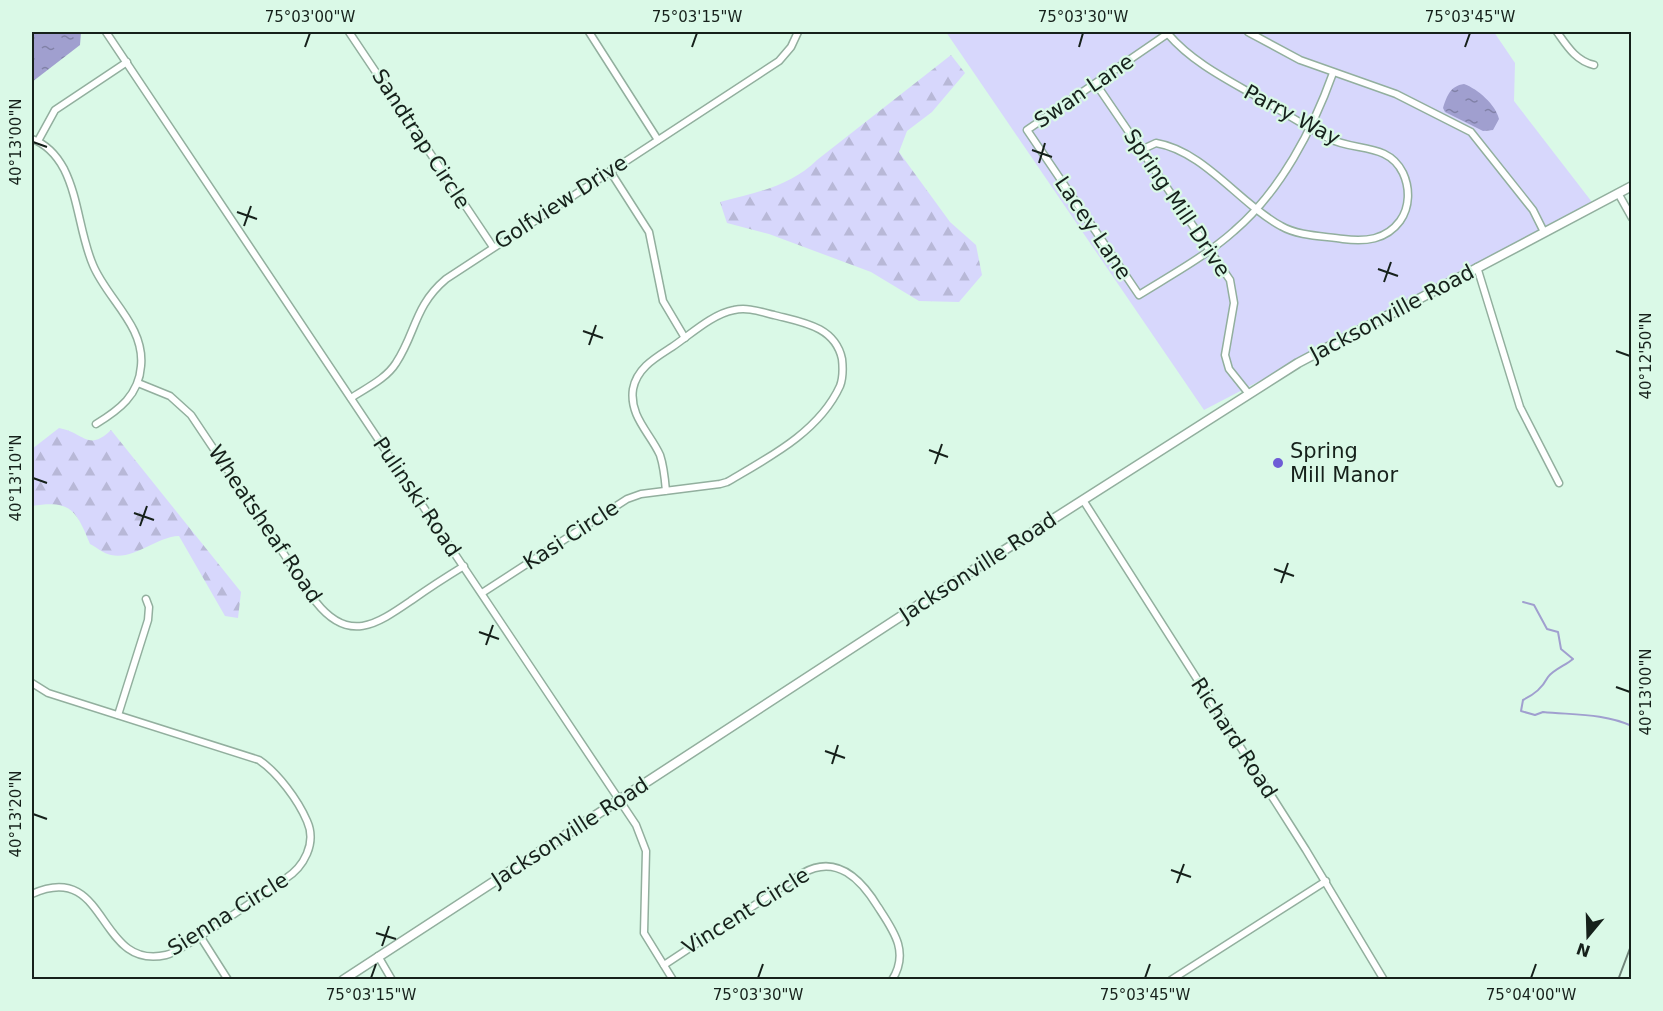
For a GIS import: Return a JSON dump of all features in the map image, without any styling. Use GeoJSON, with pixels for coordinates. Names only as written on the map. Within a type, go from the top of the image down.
{"type":"FeatureCollection","features":[{"type":"Feature","properties":{"kind":"main road","name":"Jacksonville Road"},"geometry":{"type":"LineString","coordinates":[[343,980],[1298,363],[1632,186]]}},
{"type":"Feature","properties":{"kind":"street","name":"Pulinski Road"},"geometry":{"type":"LineString","coordinates":[[106,32],[636,825],[645,843],[647,861],[643,927],[646,937],[673,980]]}},
{"type":"Feature","properties":{"kind":"street","name":"Sandtrap Circle"},"geometry":{"type":"LineString","coordinates":[[349,32],[493,247]]}},
{"type":"Feature","properties":{"kind":"street"},"geometry":{"type":"LineString","coordinates":[[589,32],[658,140]]}},
{"type":"Feature","properties":{"kind":"street","name":"Golfview Drive"},"geometry":{"type":"LineString","coordinates":[[351,398],[394,366],[418,313],[432,292],[446,279],[778,61],[791,47],[798,32]]}},
{"type":"Feature","properties":{"kind":"street"},"geometry":{"type":"LineString","coordinates":[[1248,32],[1300,60],[1396,94],[1471,132],[1533,210],[1545,232]]}},
{"type":"Feature","properties":{"kind":"street"},"geometry":{"type":"LineString","coordinates":[[1557,32],[1572,52],[1580,59],[1594,65]]}},
{"type":"Feature","properties":{"kind":"street","name":"Swan Lane"},"geometry":{"type":"LineString","coordinates":[[1027,130],[1169,33]]}},
{"type":"Feature","properties":{"kind":"street","name":"Parry Way"},"geometry":{"type":"LineString","coordinates":[[1141,150],[1156,143],[1172,148],[1213,173],[1278,225],[1290,230],[1360,241],[1382,236],[1402,218],[1407,204],[1407,184],[1400,168],[1392,159],[1372,149],[1339,143],[1309,127],[1194,60],[1169,33]]}},
{"type":"Feature","properties":{"kind":"street"},"geometry":{"type":"LineString","coordinates":[[96,424],[122,406],[138,383],[142,356],[138,337],[92,264],[63,168],[51,151],[34,140],[60,105],[127,62]]}},
{"type":"Feature","properties":{"kind":"street"},"geometry":{"type":"LineString","coordinates":[[1209,249],[1232,233],[1257,208],[1281,176],[1309,127],[1333,73]]}},
{"type":"Feature","properties":{"kind":"street","name":"Spring Mill Drive"},"geometry":{"type":"LineString","coordinates":[[1096,84],[1227,275],[1234,303],[1225,355],[1229,369],[1248,394]]}},
{"type":"Feature","properties":{"kind":"street","name":"Lacey Lane"},"geometry":{"type":"LineString","coordinates":[[1027,130],[1139,295],[1209,249]]}},
{"type":"Feature","properties":{"kind":"street"},"geometry":{"type":"LineString","coordinates":[[610,171],[649,232],[663,301],[685,338]]}},
{"type":"Feature","properties":{"kind":"street"},"geometry":{"type":"LineString","coordinates":[[1618,193],[1632,218]]}},
{"type":"Feature","properties":{"kind":"street"},"geometry":{"type":"LineString","coordinates":[[1477,267],[1520,407],[1559,483]]}},
{"type":"Feature","properties":{"kind":"street","name":"Kasi Circle"},"geometry":{"type":"LineString","coordinates":[[482,593],[627,499],[727,482],[807,430],[832,399],[840,386],[843,372],[838,348],[823,330],[756,310],[728,311],[642,369],[633,388],[635,411],[659,453],[666,491]]}},
{"type":"Feature","properties":{"kind":"street","name":"Wheatsheaf Road"},"geometry":{"type":"LineString","coordinates":[[138,383],[170,396],[191,415],[316,602],[324,612],[338,622],[362,627],[379,622],[464,566]]}},
{"type":"Feature","properties":{"kind":"street","name":"Richard Road"},"geometry":{"type":"LineString","coordinates":[[1083,500],[1326,881],[1384,978]]}},
{"type":"Feature","properties":{"kind":"street"},"geometry":{"type":"LineString","coordinates":[[118,715],[148,620],[149,607],[146,599]]}},
{"type":"Feature","properties":{"kind":"street","name":"Sienna Circle"},"geometry":{"type":"LineString","coordinates":[[32,683],[43,691],[260,760],[271,769],[307,819],[310,844],[297,871],[201,936],[165,955],[137,953],[118,941],[91,901],[79,893],[66,888],[49,887],[32,894]]}},
{"type":"Feature","properties":{"kind":"street","name":"Vincent Circle"},"geometry":{"type":"LineString","coordinates":[[664,965],[803,873],[826,866],[841,869],[857,877],[896,934],[900,953],[898,968],[892,980]]}},
{"type":"Feature","properties":{"kind":"street"},"geometry":{"type":"LineString","coordinates":[[1171,980],[1326,881]]}},
{"type":"Feature","properties":{"kind":"street"},"geometry":{"type":"LineString","coordinates":[[201,936],[228,980]]}},
{"type":"Feature","properties":{"kind":"street"},"geometry":{"type":"LineString","coordinates":[[378,957],[393,980]]}},
{"type":"Feature","properties":{"kind":"green space"},"geometry":{"type":"Polygon","coordinates":[[[946,32],[1494,32],[1515,63],[1514,101],[1595,206],[1204,410],[946,32]]]}},
{"type":"Feature","properties":{"kind":"green space"},"geometry":{"type":"Polygon","coordinates":[[[951,55],[965,73],[932,112],[907,131],[899,152],[950,222],[976,245],[982,275],[959,302],[919,301],[871,272],[769,234],[727,223],[720,202],[772,187],[807,169],[951,55]]]}},
{"type":"Feature","properties":{"kind":"green space"},"geometry":{"type":"Polygon","coordinates":[[[59,428],[91,440],[97,440],[111,430],[241,592],[238,618],[225,616],[179,536],[170,537],[128,554],[111,555],[90,544],[76,515],[64,506],[32,506],[32,449],[59,428]]]}},
{"type":"Feature","properties":{"kind":"water"},"geometry":{"type":"Polygon","coordinates":[[[32,32],[81,32],[80,45],[32,82],[32,32]]]}},
{"type":"Feature","properties":{"kind":"water"},"geometry":{"type":"Polygon","coordinates":[[[1464,84],[1480,94],[1494,108],[1499,119],[1493,130],[1483,131],[1445,112],[1443,108],[1450,92],[1455,87],[1464,84]]]}},
{"type":"Feature","properties":{"kind":"waterway"},"geometry":{"type":"LineString","coordinates":[[1523,602],[1534,605],[1547,629],[1558,632],[1561,649],[1573,659],[1553,672],[1538,690],[1523,700],[1521,711],[1535,715],[1543,712],[1577,714],[1610,719],[1632,726]]}},
{"type":"Feature","properties":{"kind":"railway"},"geometry":{"type":"LineString","coordinates":[[1618,980],[1632,943]]}},
{"type":"Feature","properties":{"kind":"place","name":"Spring Mill Manor"},"geometry":{"type":"Point","coordinates":[1278,463]}}]}
